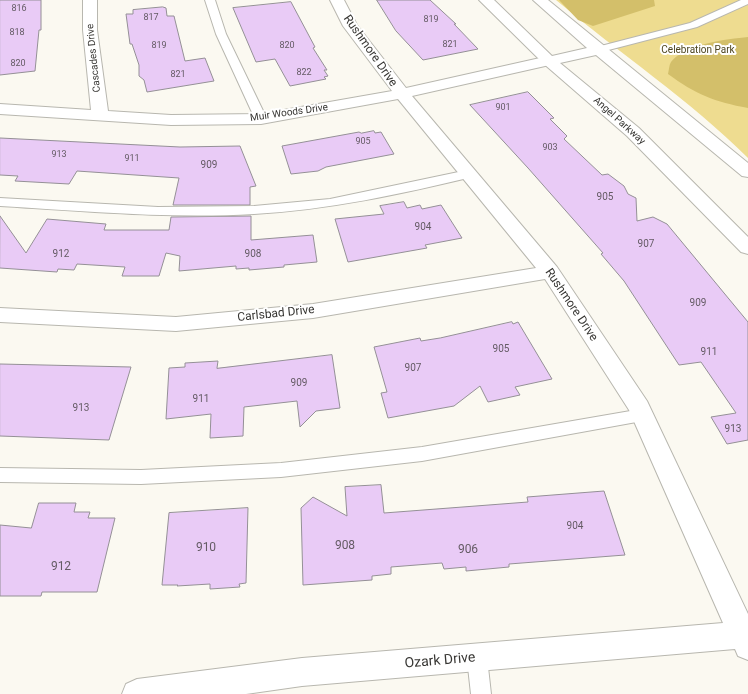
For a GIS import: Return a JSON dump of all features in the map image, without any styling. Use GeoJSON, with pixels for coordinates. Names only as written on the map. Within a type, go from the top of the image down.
{"type":"FeatureCollection","features":[{"type":"Feature","properties":{"kind":"street","name":"Cascades Drive"},"geometry":{"type":"LineString","coordinates":[[90,0],[90,30],[100,116]]}},
{"type":"Feature","properties":{"kind":"street","name":"Rushmore Drive"},"geometry":{"type":"LineString","coordinates":[[337,0],[350,26],[402,94],[550,272],[639,407],[746,640]]}},
{"type":"Feature","properties":{"kind":"street","name":"Angel Parkway"},"geometry":{"type":"LineString","coordinates":[[486,0],[549,61],[633,132],[748,248]]}},
{"type":"Feature","properties":{"kind":"street"},"geometry":{"type":"LineString","coordinates":[[540,0],[597,50],[707,135],[748,172]]}},
{"type":"Feature","properties":{"kind":"street","name":"Muir Woods Drive"},"geometry":{"type":"LineString","coordinates":[[0,109],[171,120],[261,119],[402,94],[597,50]]}},
{"type":"Feature","properties":{"kind":"street","name":"Carlsbad Drive"},"geometry":{"type":"LineString","coordinates":[[0,315],[176,324],[313,311],[550,272]]}},
{"type":"Feature","properties":{"kind":"street","name":"Ozark Drive"},"geometry":{"type":"LineString","coordinates":[[137,694],[302,672],[477,658],[746,640]]}},
{"type":"Feature","properties":{"kind":"lane"},"geometry":{"type":"LineString","coordinates":[[210,0],[221,34],[261,119]]}},
{"type":"Feature","properties":{"kind":"lane"},"geometry":{"type":"LineString","coordinates":[[597,50],[639,40],[709,19],[748,0]]}},
{"type":"Feature","properties":{"kind":"lane"},"geometry":{"type":"LineString","coordinates":[[0,202],[158,211],[254,210],[330,203],[468,174]]}},
{"type":"Feature","properties":{"kind":"lane"},"geometry":{"type":"LineString","coordinates":[[0,475],[141,477],[281,470],[422,454],[642,415]]}},
{"type":"Feature","properties":{"kind":"lane"},"geometry":{"type":"LineString","coordinates":[[477,658],[481,694]]}},
{"type":"Feature","properties":{"kind":"green space","name":"Celebration Park"},"geometry":{"type":"Polygon","coordinates":[[[556,0],[748,0],[748,158],[678,96],[556,0]]]}},
{"type":"Feature","properties":{"kind":"green space"},"geometry":{"type":"Polygon","coordinates":[[[559,0],[654,0],[655,6],[593,26],[578,20],[559,0]]]}},
{"type":"Feature","properties":{"kind":"green space"},"geometry":{"type":"Polygon","coordinates":[[[748,37],[748,108],[715,100],[696,92],[668,74],[671,62],[677,56],[686,51],[729,39],[748,37]]]}},
{"type":"Feature","properties":{"kind":"building"},"geometry":{"type":"Polygon","coordinates":[[[0,0],[41,0],[41,30],[39,30],[35,71],[0,75],[0,0]]]}},
{"type":"Feature","properties":{"kind":"building"},"geometry":{"type":"Polygon","coordinates":[[[377,0],[430,0],[456,24],[454,24],[478,49],[423,60],[396,31],[377,0]]]}},
{"type":"Feature","properties":{"kind":"building"},"geometry":{"type":"Polygon","coordinates":[[[291,2],[315,47],[313,48],[327,70],[324,70],[328,76],[324,77],[326,79],[290,86],[275,59],[256,62],[233,8],[291,2]]]}},
{"type":"Feature","properties":{"kind":"building"},"geometry":{"type":"Polygon","coordinates":[[[166,8],[167,16],[174,16],[185,61],[205,58],[214,81],[147,92],[144,80],[139,76],[139,65],[132,44],[130,44],[126,14],[133,14],[133,10],[166,8]]]}},
{"type":"Feature","properties":{"kind":"building"},"geometry":{"type":"Polygon","coordinates":[[[528,92],[554,118],[550,119],[567,136],[564,139],[602,175],[608,174],[624,186],[628,194],[636,198],[637,221],[653,217],[667,224],[748,322],[748,440],[727,444],[711,417],[736,413],[701,362],[679,365],[624,281],[601,254],[603,253],[470,105],[528,92]]]}},
{"type":"Feature","properties":{"kind":"building"},"geometry":{"type":"Polygon","coordinates":[[[374,131],[375,133],[381,132],[394,154],[326,167],[318,171],[291,174],[282,146],[359,132],[374,131]]]}},
{"type":"Feature","properties":{"kind":"building"},"geometry":{"type":"Polygon","coordinates":[[[0,138],[180,147],[240,146],[256,186],[250,187],[250,205],[173,205],[179,178],[77,171],[69,184],[15,181],[18,176],[0,175],[0,138]]]}},
{"type":"Feature","properties":{"kind":"building"},"geometry":{"type":"Polygon","coordinates":[[[404,202],[407,208],[420,205],[422,209],[441,205],[462,238],[425,245],[427,248],[348,262],[335,219],[384,214],[380,206],[404,202]]]}},
{"type":"Feature","properties":{"kind":"building"},"geometry":{"type":"Polygon","coordinates":[[[0,216],[26,253],[47,219],[106,224],[104,230],[169,230],[171,217],[251,216],[251,240],[313,235],[317,262],[249,270],[249,268],[236,269],[236,266],[179,271],[180,256],[166,253],[159,276],[122,276],[125,267],[77,264],[74,270],[58,269],[57,272],[0,268],[0,216]]]}},
{"type":"Feature","properties":{"kind":"building"},"geometry":{"type":"Polygon","coordinates":[[[512,322],[513,324],[518,322],[552,379],[515,387],[520,395],[488,402],[480,386],[454,406],[388,418],[381,393],[387,392],[374,347],[420,338],[421,341],[440,338],[512,322]]]}},
{"type":"Feature","properties":{"kind":"building"},"geometry":{"type":"Polygon","coordinates":[[[332,355],[340,408],[316,411],[300,427],[297,401],[244,407],[243,436],[210,438],[211,414],[166,419],[169,368],[185,367],[185,363],[218,361],[217,368],[332,355]]]}},
{"type":"Feature","properties":{"kind":"building"},"geometry":{"type":"Polygon","coordinates":[[[0,364],[131,367],[109,440],[0,436],[0,364]]]}},
{"type":"Feature","properties":{"kind":"building"},"geometry":{"type":"Polygon","coordinates":[[[381,485],[384,513],[528,502],[527,497],[604,491],[625,555],[509,564],[509,567],[466,571],[466,567],[444,569],[442,563],[391,567],[391,574],[372,576],[372,580],[303,585],[301,508],[313,497],[347,516],[345,487],[381,485]]]}},
{"type":"Feature","properties":{"kind":"building"},"geometry":{"type":"Polygon","coordinates":[[[39,503],[76,503],[74,512],[90,512],[88,518],[115,518],[97,592],[42,592],[41,596],[0,596],[0,525],[31,528],[39,503]]]}},
{"type":"Feature","properties":{"kind":"building"},"geometry":{"type":"Polygon","coordinates":[[[248,508],[246,583],[239,584],[240,587],[210,589],[210,584],[177,586],[178,585],[162,585],[169,513],[248,508]]]}}]}
